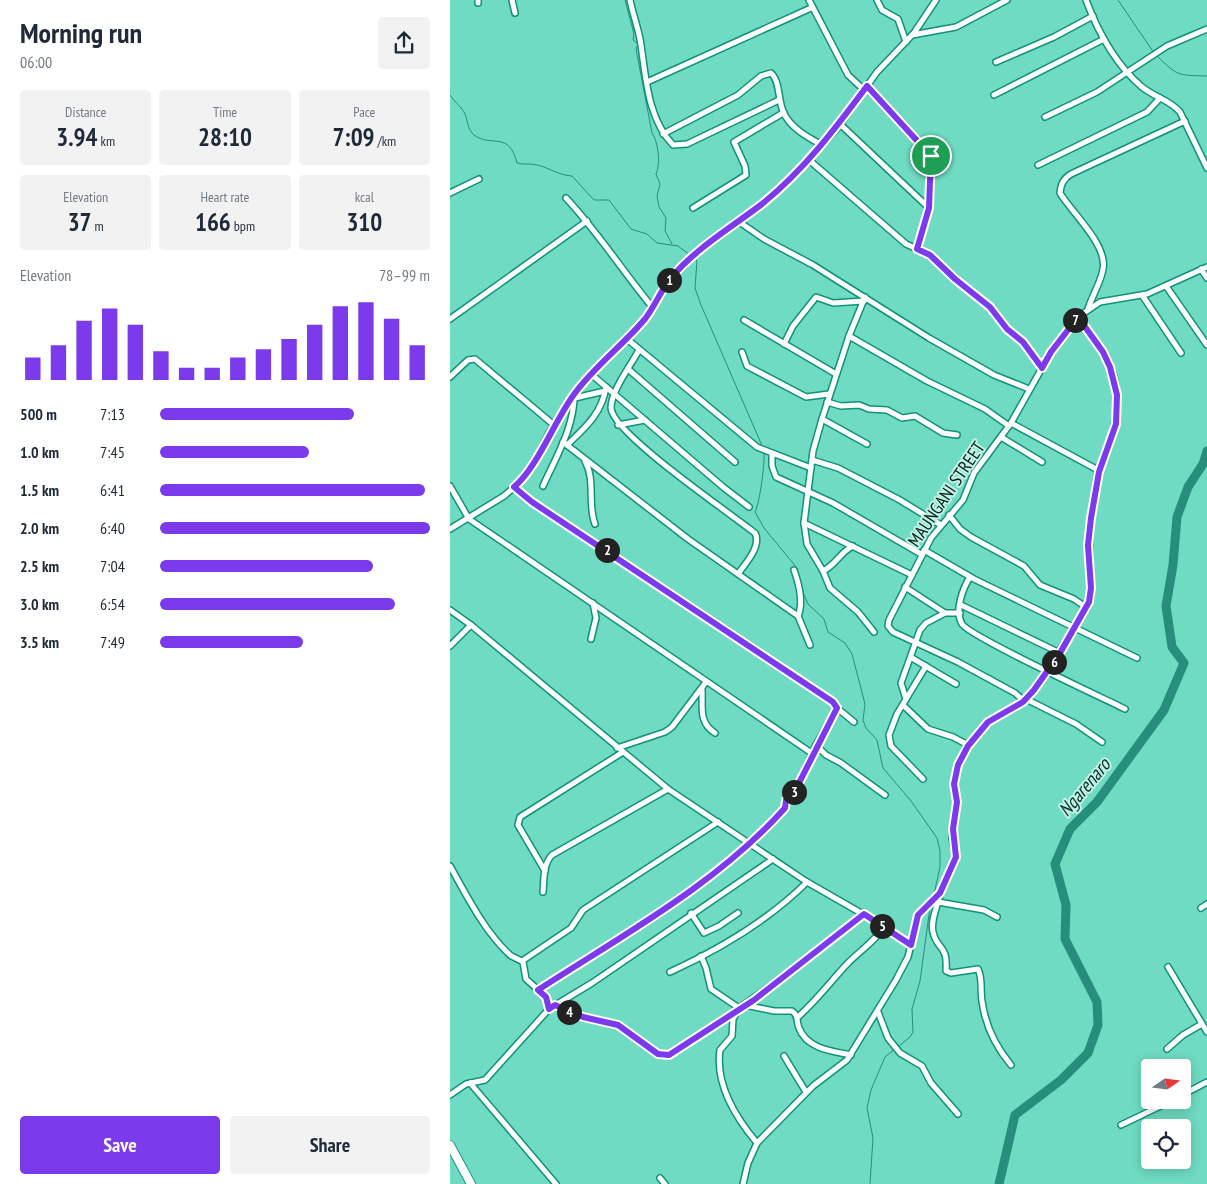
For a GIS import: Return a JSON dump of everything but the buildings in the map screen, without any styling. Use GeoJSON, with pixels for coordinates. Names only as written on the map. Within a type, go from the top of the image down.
{"type":"FeatureCollection","features":[{"type":"Feature","properties":{"kind":"main road"},"geometry":{"type":"LineString","coordinates":[[450,1145],[471,1184]]}},
{"type":"Feature","properties":{"kind":"street"},"geometry":{"type":"LineString","coordinates":[[512,0],[515,14]]}},
{"type":"Feature","properties":{"kind":"street"},"geometry":{"type":"LineString","coordinates":[[630,0],[641,43],[654,111],[663,134],[674,145],[682,145],[779,100]]}},
{"type":"Feature","properties":{"kind":"street"},"geometry":{"type":"LineString","coordinates":[[809,0],[848,75],[866,88],[929,152],[932,163],[929,208],[917,249]]}},
{"type":"Feature","properties":{"kind":"street"},"geometry":{"type":"LineString","coordinates":[[877,0],[882,10],[898,19],[906,42]]}},
{"type":"Feature","properties":{"kind":"street"},"geometry":{"type":"LineString","coordinates":[[450,529],[514,487],[532,468],[554,425],[591,374],[627,339],[653,308],[678,270],[695,254],[763,203],[809,160],[840,124],[866,88],[912,35],[936,0]]}},
{"type":"Feature","properties":{"kind":"street"},"geometry":{"type":"LineString","coordinates":[[912,35],[956,27],[1007,0]]}},
{"type":"Feature","properties":{"kind":"street"},"geometry":{"type":"LineString","coordinates":[[1086,0],[1104,40],[1128,73],[1142,87],[1175,106],[1185,121],[1207,168]]}},
{"type":"Feature","properties":{"kind":"street"},"geometry":{"type":"LineString","coordinates":[[647,82],[812,8]]}},
{"type":"Feature","properties":{"kind":"street"},"geometry":{"type":"LineString","coordinates":[[996,62],[1054,37],[1093,16]]}},
{"type":"Feature","properties":{"kind":"street"},"geometry":{"type":"LineString","coordinates":[[1045,117],[1097,92],[1167,46],[1207,29]]}},
{"type":"Feature","properties":{"kind":"street"},"geometry":{"type":"LineString","coordinates":[[994,95],[1104,40]]}},
{"type":"Feature","properties":{"kind":"street"},"geometry":{"type":"LineString","coordinates":[[663,134],[738,95],[766,74],[773,75],[783,113],[793,126],[822,145]]}},
{"type":"Feature","properties":{"kind":"street"},"geometry":{"type":"LineString","coordinates":[[1038,165],[1147,112],[1160,98]]}},
{"type":"Feature","properties":{"kind":"street"},"geometry":{"type":"LineString","coordinates":[[693,208],[746,175],[746,166],[734,142],[783,113]]}},
{"type":"Feature","properties":{"kind":"street"},"geometry":{"type":"LineString","coordinates":[[1087,309],[1101,278],[1104,262],[1096,241],[1060,193],[1061,184],[1071,174],[1185,121]]}},
{"type":"Feature","properties":{"kind":"street"},"geometry":{"type":"LineString","coordinates":[[840,124],[929,208]]}},
{"type":"Feature","properties":{"kind":"street"},"geometry":{"type":"LineString","coordinates":[[809,160],[862,208],[906,244],[930,255],[955,279],[990,307],[1007,329],[1023,342],[1042,368]]}},
{"type":"Feature","properties":{"kind":"street"},"geometry":{"type":"LineString","coordinates":[[450,193],[479,179]]}},
{"type":"Feature","properties":{"kind":"street"},"geometry":{"type":"LineString","coordinates":[[566,198],[587,221],[607,251],[653,308]]}},
{"type":"Feature","properties":{"kind":"street"},"geometry":{"type":"LineString","coordinates":[[450,319],[587,221]]}},
{"type":"Feature","properties":{"kind":"street"},"geometry":{"type":"LineString","coordinates":[[738,221],[994,375],[1030,389]]}},
{"type":"Feature","properties":{"kind":"street"},"geometry":{"type":"LineString","coordinates":[[1204,268],[1207,278]]}},
{"type":"Feature","properties":{"kind":"street","name":"MAUNGANI STREET"},"geometry":{"type":"LineString","coordinates":[[1102,742],[1076,724],[1025,700],[997,683],[917,642],[893,632],[888,626],[923,552],[941,525],[963,500],[974,474],[1010,424],[1051,352],[1078,317],[1087,309],[1100,302],[1142,295],[1204,268]]}},
{"type":"Feature","properties":{"kind":"street"},"geometry":{"type":"LineString","coordinates":[[1166,286],[1207,345]]}},
{"type":"Feature","properties":{"kind":"street"},"geometry":{"type":"LineString","coordinates":[[1142,295],[1181,353]]}},
{"type":"Feature","properties":{"kind":"street"},"geometry":{"type":"LineString","coordinates":[[784,344],[793,326],[816,297],[832,303],[865,299]]}},
{"type":"Feature","properties":{"kind":"street"},"geometry":{"type":"LineString","coordinates":[[865,299],[849,336],[822,419],[812,460],[804,523],[806,544],[823,571],[830,588],[858,612],[874,632]]}},
{"type":"Feature","properties":{"kind":"street"},"geometry":{"type":"LineString","coordinates":[[1011,1065],[996,1047],[982,1002],[978,970],[951,973],[946,971],[946,954],[936,941],[932,929],[940,893],[956,857],[953,829],[957,802],[954,784],[958,765],[968,746],[988,722],[1025,700],[1060,653],[1087,608],[1090,596],[1089,535],[1099,472],[1116,424],[1116,389],[1103,352],[1078,317]]}},
{"type":"Feature","properties":{"kind":"street"},"geometry":{"type":"LineString","coordinates":[[744,320],[836,374]]}},
{"type":"Feature","properties":{"kind":"street"},"geometry":{"type":"LineString","coordinates":[[849,336],[927,381],[985,409],[1097,469],[1099,472]]}},
{"type":"Feature","properties":{"kind":"street"},"geometry":{"type":"LineString","coordinates":[[627,339],[730,427],[757,447],[811,468]]}},
{"type":"Feature","properties":{"kind":"street"},"geometry":{"type":"LineString","coordinates":[[639,350],[614,393],[611,410],[618,425],[662,462],[755,533],[757,537],[755,545],[738,574]]}},
{"type":"Feature","properties":{"kind":"street"},"geometry":{"type":"LineString","coordinates":[[742,352],[747,366],[806,397],[829,394]]}},
{"type":"Feature","properties":{"kind":"street"},"geometry":{"type":"LineString","coordinates":[[450,377],[468,360],[475,359],[554,425]]}},
{"type":"Feature","properties":{"kind":"street"},"geometry":{"type":"LineString","coordinates":[[450,367],[456,373]]}},
{"type":"Feature","properties":{"kind":"street"},"geometry":{"type":"LineString","coordinates":[[628,369],[735,462]]}},
{"type":"Feature","properties":{"kind":"street"},"geometry":{"type":"LineString","coordinates":[[591,374],[606,389],[614,393],[723,488],[749,507]]}},
{"type":"Feature","properties":{"kind":"street"},"geometry":{"type":"LineString","coordinates":[[575,396],[606,389]]}},
{"type":"Feature","properties":{"kind":"street"},"geometry":{"type":"LineString","coordinates":[[565,443],[597,415],[606,389]]}},
{"type":"Feature","properties":{"kind":"street"},"geometry":{"type":"LineString","coordinates":[[543,486],[565,443],[574,410],[575,396]]}},
{"type":"Feature","properties":{"kind":"street"},"geometry":{"type":"LineString","coordinates":[[827,402],[841,406],[859,405],[869,409],[887,410],[902,418],[915,416],[943,433],[957,435]]}},
{"type":"Feature","properties":{"kind":"street"},"geometry":{"type":"LineString","coordinates":[[822,419],[868,444]]}},
{"type":"Feature","properties":{"kind":"street"},"geometry":{"type":"LineString","coordinates":[[618,425],[645,420]]}},
{"type":"Feature","properties":{"kind":"street"},"geometry":{"type":"LineString","coordinates":[[1001,437],[1042,462]]}},
{"type":"Feature","properties":{"kind":"street"},"geometry":{"type":"LineString","coordinates":[[565,443],[649,510],[798,616],[810,645]]}},
{"type":"Feature","properties":{"kind":"street"},"geometry":{"type":"LineString","coordinates":[[772,454],[772,466],[776,477],[808,491],[1074,630],[1137,658]]}},
{"type":"Feature","properties":{"kind":"street"},"geometry":{"type":"LineString","coordinates":[[584,458],[589,467],[592,482],[590,506],[595,524]]}},
{"type":"Feature","properties":{"kind":"street"},"geometry":{"type":"LineString","coordinates":[[812,460],[838,468],[898,499],[941,525]]}},
{"type":"Feature","properties":{"kind":"street"},"geometry":{"type":"LineString","coordinates":[[450,486],[469,518],[813,754]]}},
{"type":"Feature","properties":{"kind":"street"},"geometry":{"type":"LineString","coordinates":[[514,487],[532,502],[833,702],[837,708],[854,722]]}},
{"type":"Feature","properties":{"kind":"street"},"geometry":{"type":"LineString","coordinates":[[949,515],[960,529],[971,537],[1024,566],[1040,585],[1087,608]]}},
{"type":"Feature","properties":{"kind":"street"},"geometry":{"type":"LineString","coordinates":[[804,523],[912,575]]}},
{"type":"Feature","properties":{"kind":"street"},"geometry":{"type":"LineString","coordinates":[[823,571],[832,567],[842,552],[854,546]]}},
{"type":"Feature","properties":{"kind":"street"},"geometry":{"type":"LineString","coordinates":[[794,570],[800,595],[798,616]]}},
{"type":"Feature","properties":{"kind":"street"},"geometry":{"type":"LineString","coordinates":[[970,577],[960,595],[960,614],[964,626],[1002,649],[1125,709]]}},
{"type":"Feature","properties":{"kind":"street"},"geometry":{"type":"LineString","coordinates":[[905,587],[945,613],[960,614]]}},
{"type":"Feature","properties":{"kind":"street"},"geometry":{"type":"LineString","coordinates":[[591,639],[596,618],[593,603]]}},
{"type":"Feature","properties":{"kind":"street"},"geometry":{"type":"LineString","coordinates":[[961,605],[1060,653]]}},
{"type":"Feature","properties":{"kind":"street"},"geometry":{"type":"LineString","coordinates":[[451,613],[471,625],[668,789],[807,882],[864,914],[911,945]]}},
{"type":"Feature","properties":{"kind":"street"},"geometry":{"type":"LineString","coordinates":[[945,613],[922,626],[912,658],[901,683],[905,702],[928,729],[953,737],[968,746]]}},
{"type":"Feature","properties":{"kind":"street"},"geometry":{"type":"LineString","coordinates":[[450,646],[471,625]]}},
{"type":"Feature","properties":{"kind":"street"},"geometry":{"type":"LineString","coordinates":[[912,658],[956,684]]}},
{"type":"Feature","properties":{"kind":"street"},"geometry":{"type":"LineString","coordinates":[[923,779],[889,742],[889,735],[892,723],[926,666]]}},
{"type":"Feature","properties":{"kind":"street"},"geometry":{"type":"LineString","coordinates":[[617,748],[665,732],[706,682]]}},
{"type":"Feature","properties":{"kind":"street"},"geometry":{"type":"LineString","coordinates":[[702,688],[702,719],[708,728],[715,732]]}},
{"type":"Feature","properties":{"kind":"street"},"geometry":{"type":"LineString","coordinates":[[538,990],[731,862],[785,808],[786,800],[798,785],[816,746],[837,708]]}},
{"type":"Feature","properties":{"kind":"street"},"geometry":{"type":"LineString","coordinates":[[816,746],[826,755],[841,762],[885,795]]}},
{"type":"Feature","properties":{"kind":"street"},"geometry":{"type":"LineString","coordinates":[[545,871],[518,825],[520,817],[623,752]]}},
{"type":"Feature","properties":{"kind":"street"},"geometry":{"type":"LineString","coordinates":[[543,892],[545,871],[552,855],[668,789]]}},
{"type":"Feature","properties":{"kind":"street"},"geometry":{"type":"LineString","coordinates":[[450,866],[477,913],[501,945],[512,957],[522,960],[571,928],[582,910],[718,822]]}},
{"type":"Feature","properties":{"kind":"street"},"geometry":{"type":"LineString","coordinates":[[450,1095],[470,1083],[485,1080],[549,1009],[613,969],[691,913],[773,859]]}},
{"type":"Feature","properties":{"kind":"street"},"geometry":{"type":"LineString","coordinates":[[670,972],[744,933],[784,905],[807,882]]}},
{"type":"Feature","properties":{"kind":"street"},"geometry":{"type":"LineString","coordinates":[[743,1184],[748,1163],[757,1143],[806,1092],[851,1055],[856,1042],[878,1012],[896,980],[911,945],[918,915],[940,893]]}},
{"type":"Feature","properties":{"kind":"street"},"geometry":{"type":"LineString","coordinates":[[938,902],[984,910],[997,918]]}},
{"type":"Feature","properties":{"kind":"street"},"geometry":{"type":"LineString","coordinates":[[1202,908],[1207,904]]}},
{"type":"Feature","properties":{"kind":"street"},"geometry":{"type":"LineString","coordinates":[[691,913],[704,932],[719,926],[738,913]]}},
{"type":"Feature","properties":{"kind":"street"},"geometry":{"type":"LineString","coordinates":[[555,1005],[583,1017],[618,1025],[658,1054],[669,1055],[788,974],[864,914]]}},
{"type":"Feature","properties":{"kind":"street"},"geometry":{"type":"LineString","coordinates":[[798,1017],[822,995],[849,962],[875,940],[884,927]]}},
{"type":"Feature","properties":{"kind":"street"},"geometry":{"type":"LineString","coordinates":[[701,956],[711,989],[737,1010]]}},
{"type":"Feature","properties":{"kind":"street"},"geometry":{"type":"LineString","coordinates":[[522,960],[526,970],[526,980],[546,997],[549,1009]]}},
{"type":"Feature","properties":{"kind":"street"},"geometry":{"type":"LineString","coordinates":[[1168,968],[1207,1032]]}},
{"type":"Feature","properties":{"kind":"street"},"geometry":{"type":"LineString","coordinates":[[745,1005],[774,1011],[792,1011],[798,1017],[800,1030],[811,1044],[851,1055]]}},
{"type":"Feature","properties":{"kind":"street"},"geometry":{"type":"LineString","coordinates":[[737,1010],[733,1019],[732,1036],[720,1050],[722,1081],[732,1105],[757,1143]]}},
{"type":"Feature","properties":{"kind":"street"},"geometry":{"type":"LineString","coordinates":[[878,1012],[888,1038],[907,1058],[922,1066],[931,1083],[958,1114]]}},
{"type":"Feature","properties":{"kind":"street"},"geometry":{"type":"LineString","coordinates":[[1167,1048],[1183,1035],[1202,1024]]}},
{"type":"Feature","properties":{"kind":"street"},"geometry":{"type":"LineString","coordinates":[[784,1056],[806,1092]]}},
{"type":"Feature","properties":{"kind":"street"},"geometry":{"type":"LineString","coordinates":[[1191,1090],[1207,1082]]}},
{"type":"Feature","properties":{"kind":"street"},"geometry":{"type":"LineString","coordinates":[[470,1083],[556,1184]]}},
{"type":"Feature","properties":{"kind":"street"},"geometry":{"type":"LineString","coordinates":[[1121,1125],[1155,1109]]}},
{"type":"Feature","properties":{"kind":"street"},"geometry":{"type":"LineString","coordinates":[[660,1178],[665,1184]]}},
{"type":"Feature","properties":{"kind":"waterway"},"geometry":{"type":"LineString","coordinates":[[625,0],[634,34],[633,40],[638,44],[636,49],[652,133],[659,159],[656,174],[660,184],[657,196],[659,207],[666,218],[665,231],[672,244]]}},
{"type":"Feature","properties":{"kind":"waterway"},"geometry":{"type":"LineString","coordinates":[[1118,0],[1154,53]]}},
{"type":"Feature","properties":{"kind":"waterway"},"geometry":{"type":"LineString","coordinates":[[1157,56],[1179,74],[1207,76]]}},
{"type":"Feature","properties":{"kind":"waterway"},"geometry":{"type":"LineString","coordinates":[[450,95],[464,111],[469,128],[474,135],[480,139],[504,143],[514,153],[517,163],[537,165],[572,176],[594,200],[609,200],[631,229],[647,234],[657,243],[678,246],[690,255]]}},
{"type":"Feature","properties":{"kind":"waterway"},"geometry":{"type":"LineString","coordinates":[[693,257],[697,261],[695,288],[701,305],[763,448]]}},
{"type":"Feature","properties":{"kind":"waterway","name":"Ngarenaro"},"geometry":{"type":"LineString","coordinates":[[999,1184],[1015,1115],[1061,1080],[1088,1053],[1098,1025],[1097,1002],[1065,939],[1066,905],[1055,864],[1070,829],[1097,802],[1164,710],[1184,663],[1172,647],[1166,606],[1173,565],[1177,517],[1188,487],[1203,464],[1207,451]]}},
{"type":"Feature","properties":{"kind":"waterway"},"geometry":{"type":"LineString","coordinates":[[764,452],[762,482],[755,512],[764,528],[797,568],[808,604],[824,619],[828,632],[845,643],[852,654],[865,704],[863,720],[866,728],[877,740],[883,768],[911,801],[937,838],[940,851],[940,867],[933,899]]}},
{"type":"Feature","properties":{"kind":"waterway"},"geometry":{"type":"LineString","coordinates":[[898,1047],[913,1032],[912,1009],[920,981],[930,907]]}},
{"type":"Feature","properties":{"kind":"waterway"},"geometry":{"type":"LineString","coordinates":[[870,1184],[873,1138],[867,1108],[871,1090],[885,1057],[895,1049]]}},
{"type":"Feature","properties":{"kind":"route"},"geometry":{"type":"LineString","coordinates":[[867,86],[931,156],[929,208],[917,249],[930,255],[955,279],[990,307],[1007,329],[1023,342],[1042,368],[1051,352],[1078,317],[1103,352],[1110,367],[1117,395],[1117,418],[1095,489],[1088,545],[1091,588],[1089,602],[1083,616],[1060,653],[1034,690],[1023,702],[996,716],[981,728],[973,737],[958,765],[954,784],[957,809],[952,838],[956,857],[940,893],[918,915],[911,945],[864,914],[754,1000],[669,1055],[658,1054],[611,1021],[583,1017],[555,1005],[549,1009],[546,997],[538,990],[731,862],[785,808],[786,800],[798,785],[810,763],[816,746],[836,714],[837,708],[833,702],[814,689],[702,613],[641,575],[614,554],[532,502],[514,487],[532,468],[540,449],[574,393],[646,318],[670,279],[695,254],[763,203],[790,179],[838,127],[867,86]]}}]}
